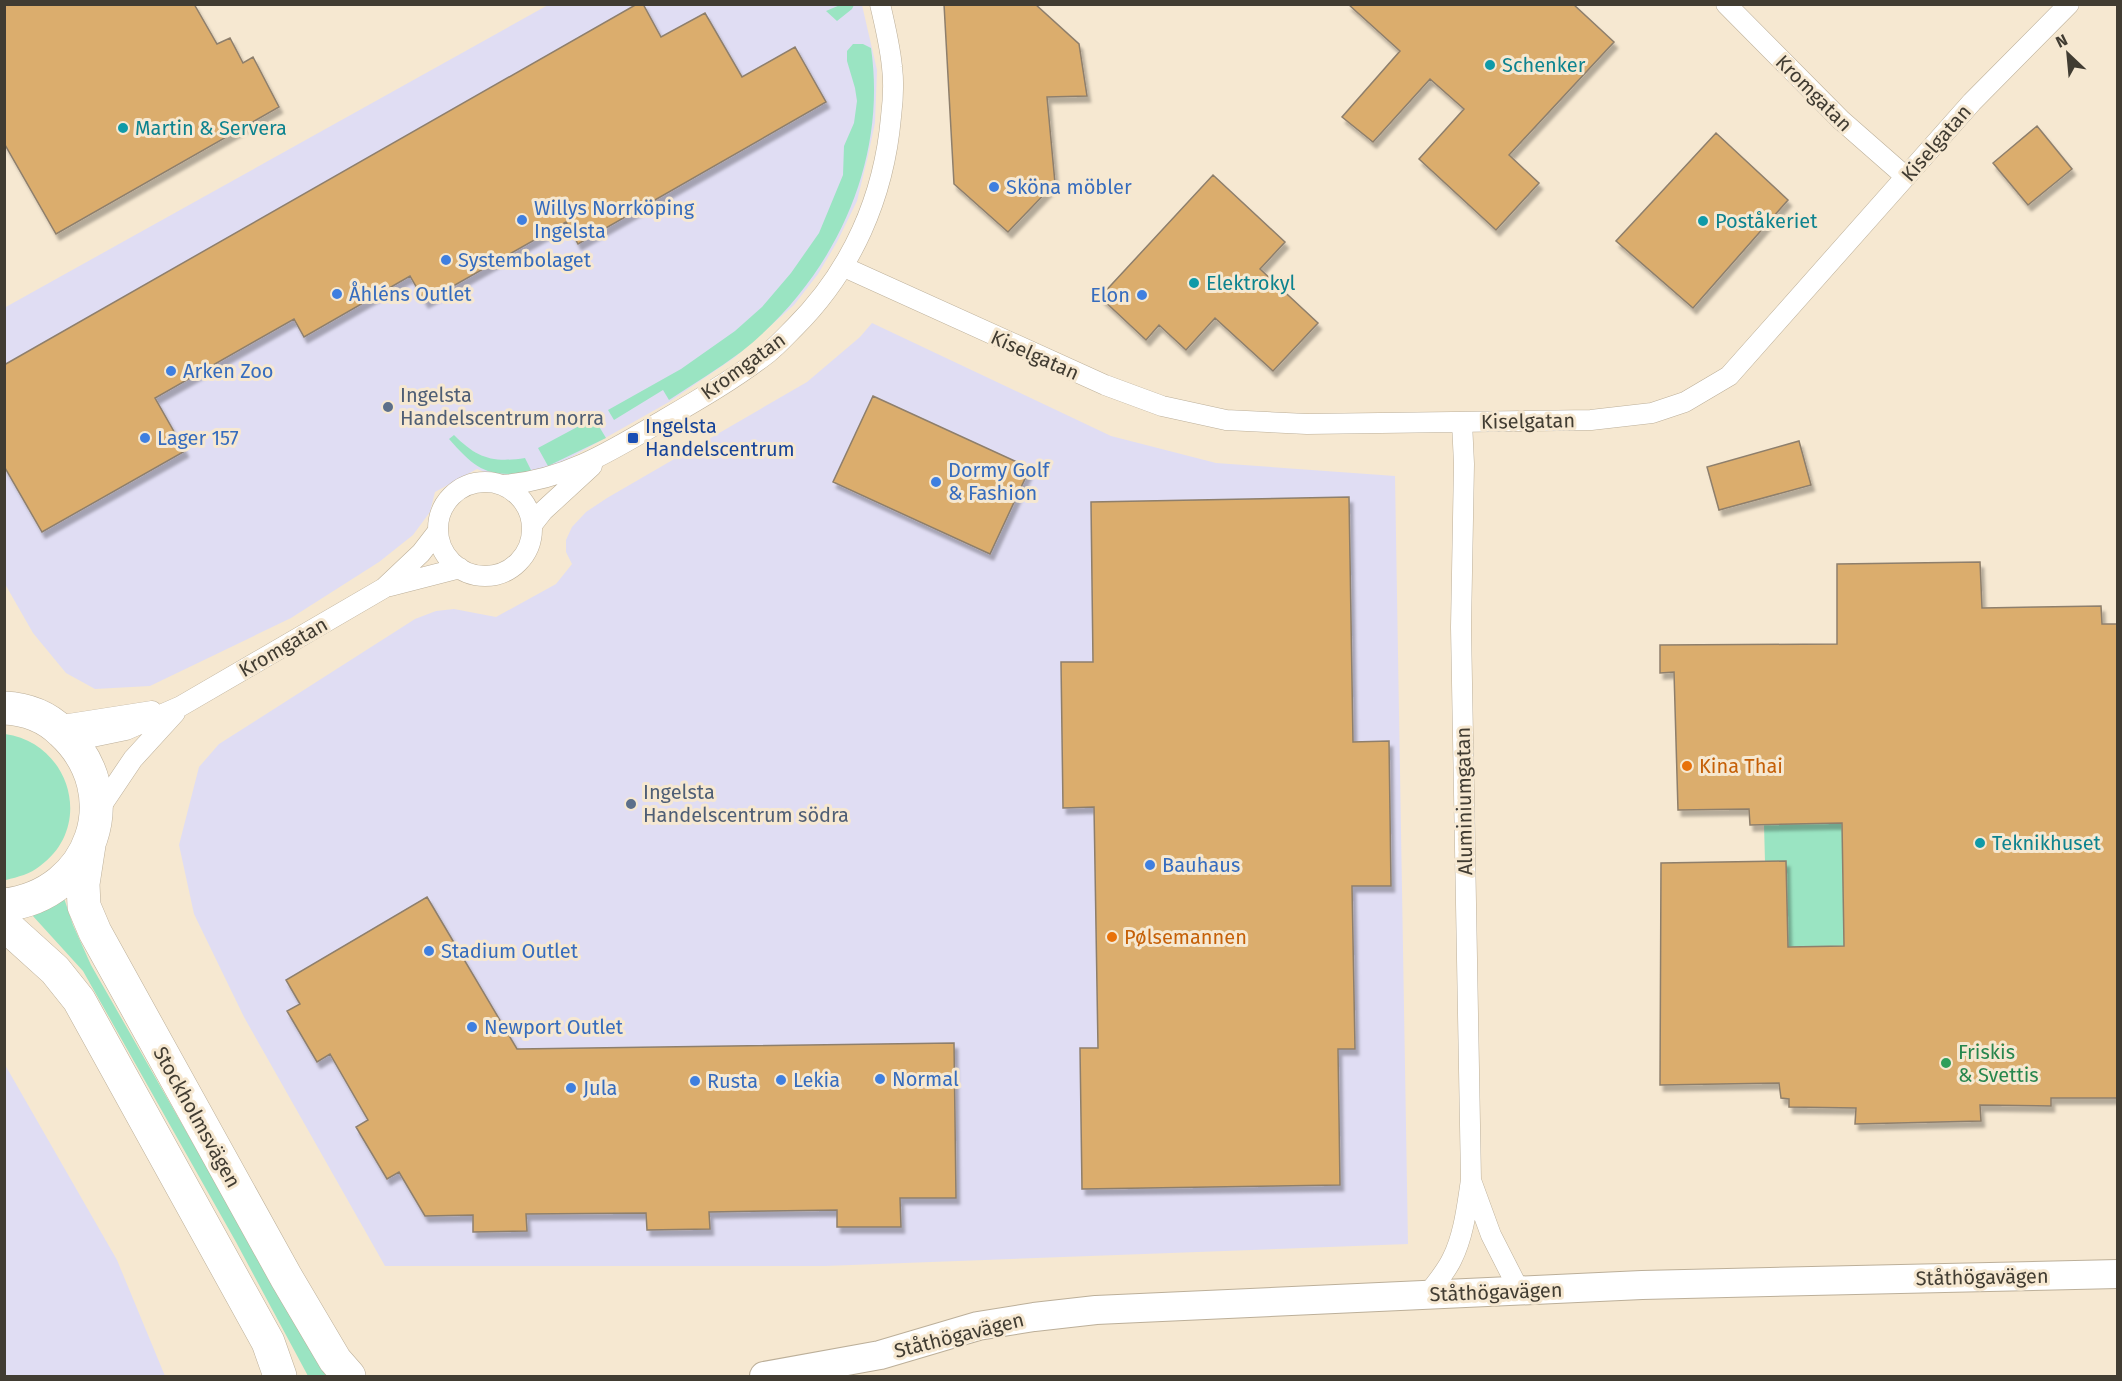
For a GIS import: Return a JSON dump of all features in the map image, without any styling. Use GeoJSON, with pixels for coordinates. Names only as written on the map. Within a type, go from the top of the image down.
{"type":"FeatureCollection","features":[{"type":"Feature","properties":{"kind":"highway","name":"Stockholmsvägen"},"geometry":{"type":"LineString","coordinates":[[33,716],[81,753],[91,772],[96,793],[93,829],[83,884],[84,906],[95,932],[286,1277],[335,1360],[349,1377]]}},
{"type":"Feature","properties":{"kind":"highway"},"geometry":{"type":"LineString","coordinates":[[4,905],[36,898],[53,889],[74,869],[93,829]]}},
{"type":"Feature","properties":{"kind":"highway"},"geometry":{"type":"LineString","coordinates":[[4,924],[55,970],[79,1000],[268,1342],[280,1377]]}},
{"type":"Feature","properties":{"kind":"main road","name":"Ståthögavägen"},"geometry":{"type":"LineString","coordinates":[[764,1377],[880,1355],[978,1326],[1096,1310],[1519,1290],[2118,1274]]}},
{"type":"Feature","properties":{"kind":"main road","name":"Ståthögavägen"},"geometry":{"type":"LineString","coordinates":[[834,1377],[880,1355]]}},
{"type":"Feature","properties":{"kind":"street","name":"Kromgatan"},"geometry":{"type":"LineString","coordinates":[[502,485],[546,479],[606,454],[696,401],[769,352],[816,306],[844,267],[863,232],[877,193],[888,148],[893,69],[880,4]]}},
{"type":"Feature","properties":{"kind":"street","name":"Kromgatan"},"geometry":{"type":"LineString","coordinates":[[1726,4],[1841,120],[1906,177]]}},
{"type":"Feature","properties":{"kind":"street","name":"Kiselgatan"},"geometry":{"type":"LineString","coordinates":[[844,267],[1105,385],[1161,406],[1226,420],[1307,424],[1591,420],[1652,413],[1685,402],[1729,376],[1972,102],[2069,4]]}},
{"type":"Feature","properties":{"kind":"street","name":"Aluminiumgatan"},"geometry":{"type":"LineString","coordinates":[[1427,1295],[1453,1258],[1459,1241],[1471,1180],[1461,627],[1464,464],[1462,422]]}},
{"type":"Feature","properties":{"kind":"street","name":"Kromgatan"},"geometry":{"type":"LineString","coordinates":[[532,525],[550,505],[606,454]]}},
{"type":"Feature","properties":{"kind":"street"},"geometry":{"type":"LineString","coordinates":[[476,483],[495,483],[514,492],[529,512],[532,525],[531,539],[518,563],[506,571],[493,575],[476,575],[460,568],[449,559],[441,546],[438,531],[440,517],[449,498],[456,492],[476,483]]}},
{"type":"Feature","properties":{"kind":"street","name":"Kromgatan"},"geometry":{"type":"LineString","coordinates":[[33,716],[126,730],[181,706],[384,588],[421,553],[438,531]]}},
{"type":"Feature","properties":{"kind":"street","name":"Kromgatan"},"geometry":{"type":"LineString","coordinates":[[384,588],[460,568]]}},
{"type":"Feature","properties":{"kind":"street","name":"Kromgatan"},"geometry":{"type":"LineString","coordinates":[[93,829],[133,759],[181,706]]}},
{"type":"Feature","properties":{"kind":"street","name":"Aluminiumgatan"},"geometry":{"type":"LineString","coordinates":[[1471,1180],[1491,1235],[1519,1290]]}},
{"type":"Feature","properties":{"kind":"shaded area","name":"Ingelsta Handelscentrum"},"geometry":{"type":"Polygon","coordinates":[[[548,5],[862,5],[877,70],[875,123],[857,201],[818,274],[794,305],[734,358],[669,402],[568,459],[533,474],[492,475],[477,469],[435,492],[430,512],[413,535],[379,562],[291,618],[150,686],[95,689],[66,673],[33,633],[5,584],[4,308],[548,5]]]}},
{"type":"Feature","properties":{"kind":"shaded area","name":"Ingelsta Handelscentrum"},"geometry":{"type":"Polygon","coordinates":[[[872,323],[1111,436],[1216,463],[1395,476],[1408,1244],[825,1266],[385,1266],[244,1017],[194,914],[179,845],[199,767],[219,744],[415,619],[436,611],[454,609],[496,617],[556,584],[572,564],[566,552],[566,540],[572,527],[586,512],[807,382],[860,337],[872,323]]]}},
{"type":"Feature","properties":{"kind":"shaded area"},"geometry":{"type":"Polygon","coordinates":[[[4,1063],[117,1260],[165,1376],[5,1376],[4,1063]]]}},
{"type":"Feature","properties":{"kind":"green space"},"geometry":{"type":"Polygon","coordinates":[[[840,5],[854,5],[837,21],[826,11],[840,5]]]}},
{"type":"Feature","properties":{"kind":"green space"},"geometry":{"type":"Polygon","coordinates":[[[853,44],[863,44],[871,48],[874,92],[871,135],[861,177],[846,217],[827,255],[802,291],[773,323],[741,352],[669,400],[663,390],[614,420],[608,410],[681,369],[735,331],[762,307],[791,273],[819,233],[843,175],[844,146],[854,123],[857,101],[847,61],[847,51],[853,44]]]}},
{"type":"Feature","properties":{"kind":"green space"},"geometry":{"type":"Polygon","coordinates":[[[594,418],[606,438],[548,466],[538,448],[594,418]]]}},
{"type":"Feature","properties":{"kind":"green space"},"geometry":{"type":"Polygon","coordinates":[[[454,435],[470,449],[486,457],[503,460],[525,458],[532,472],[505,474],[485,470],[476,465],[449,439],[454,435]]]}},
{"type":"Feature","properties":{"kind":"green space"},"geometry":{"type":"Polygon","coordinates":[[[5,734],[27,741],[46,753],[59,769],[68,788],[70,809],[67,830],[57,849],[36,869],[6,880],[5,734]]]}},
{"type":"Feature","properties":{"kind":"green space"},"geometry":{"type":"Polygon","coordinates":[[[1842,823],[1844,946],[1788,947],[1786,862],[1765,862],[1764,824],[1842,823]]]}},
{"type":"Feature","properties":{"kind":"green space"},"geometry":{"type":"Polygon","coordinates":[[[64,898],[91,965],[326,1376],[308,1376],[236,1242],[83,971],[32,915],[52,907],[64,898]]]}},
{"type":"Feature","properties":{"kind":"building","name":"Martin & Servera"},"geometry":{"type":"Polygon","coordinates":[[[4,4],[194,4],[217,44],[230,38],[243,63],[253,57],[279,107],[56,234],[4,143],[4,4]]]}},
{"type":"Feature","properties":{"kind":"building"},"geometry":{"type":"Polygon","coordinates":[[[637,4],[643,4],[661,37],[705,13],[742,77],[795,47],[826,102],[578,244],[566,222],[425,302],[410,276],[304,337],[294,319],[155,398],[185,451],[42,532],[4,466],[4,365],[637,4]]]}},
{"type":"Feature","properties":{"kind":"building"},"geometry":{"type":"Polygon","coordinates":[[[944,4],[1035,4],[1079,44],[1087,96],[1047,97],[1055,183],[1008,232],[954,184],[944,4]]]}},
{"type":"Feature","properties":{"kind":"building","name":"Schenker"},"geometry":{"type":"Polygon","coordinates":[[[1348,4],[1573,4],[1614,42],[1509,155],[1539,183],[1496,230],[1419,159],[1464,109],[1430,79],[1373,142],[1342,117],[1400,51],[1348,4]]]}},
{"type":"Feature","properties":{"kind":"building"},"geometry":{"type":"Polygon","coordinates":[[[2037,126],[2072,169],[2028,205],[1993,163],[2037,126]]]}},
{"type":"Feature","properties":{"kind":"building","name":"Poståkeriet"},"geometry":{"type":"Polygon","coordinates":[[[1716,133],[1788,200],[1693,308],[1616,241],[1716,133]]]}},
{"type":"Feature","properties":{"kind":"building","name":"Elektrokyl"},"geometry":{"type":"Polygon","coordinates":[[[1213,175],[1285,242],[1260,269],[1318,323],[1273,371],[1215,318],[1186,350],[1159,325],[1146,340],[1100,297],[1213,175]]]}},
{"type":"Feature","properties":{"kind":"building"},"geometry":{"type":"Polygon","coordinates":[[[873,396],[1030,468],[990,554],[833,482],[873,396]]]}},
{"type":"Feature","properties":{"kind":"building"},"geometry":{"type":"Polygon","coordinates":[[[1799,441],[1811,485],[1719,510],[1707,467],[1799,441]]]}},
{"type":"Feature","properties":{"kind":"building"},"geometry":{"type":"Polygon","coordinates":[[[1349,497],[1353,742],[1389,741],[1391,886],[1352,886],[1355,1049],[1338,1049],[1340,1185],[1082,1189],[1080,1048],[1098,1048],[1094,807],[1063,808],[1061,662],[1093,662],[1091,502],[1349,497]]]}},
{"type":"Feature","properties":{"kind":"building","name":"Teknikhuset"},"geometry":{"type":"Polygon","coordinates":[[[1980,562],[1982,608],[2101,606],[2102,624],[2118,624],[2118,1098],[2051,1098],[2051,1106],[1980,1105],[1981,1121],[1855,1124],[1856,1108],[1789,1107],[1789,1099],[1781,1098],[1779,1083],[1660,1085],[1661,863],[1786,861],[1788,947],[1844,946],[1842,823],[1750,825],[1749,809],[1678,810],[1674,672],[1660,673],[1660,645],[1837,644],[1837,564],[1980,562]]]}},
{"type":"Feature","properties":{"kind":"building"},"geometry":{"type":"Polygon","coordinates":[[[427,897],[517,1049],[954,1043],[956,1198],[900,1198],[901,1227],[837,1227],[837,1210],[709,1212],[710,1229],[647,1230],[646,1213],[526,1214],[527,1231],[473,1232],[473,1215],[425,1216],[399,1172],[387,1179],[356,1127],[368,1120],[330,1054],[317,1062],[287,1011],[300,1004],[286,980],[427,897]]]}},
{"type":"Feature","properties":{"kind":"place","name":"Schenker"},"geometry":{"type":"Point","coordinates":[1490,65]}},
{"type":"Feature","properties":{"kind":"place","name":"Martin & Servera"},"geometry":{"type":"Point","coordinates":[123,128]}},
{"type":"Feature","properties":{"kind":"place","name":"Sköna möbler"},"geometry":{"type":"Point","coordinates":[994,187]}},
{"type":"Feature","properties":{"kind":"place","name":"Willys Norrköping Ingelsta"},"geometry":{"type":"Point","coordinates":[522,220]}},
{"type":"Feature","properties":{"kind":"place","name":"Poståkeriet"},"geometry":{"type":"Point","coordinates":[1703,221]}},
{"type":"Feature","properties":{"kind":"place","name":"Systembolaget"},"geometry":{"type":"Point","coordinates":[446,260]}},
{"type":"Feature","properties":{"kind":"place","name":"Elektrokyl"},"geometry":{"type":"Point","coordinates":[1194,283]}},
{"type":"Feature","properties":{"kind":"place","name":"Åhléns Outlet"},"geometry":{"type":"Point","coordinates":[337,294]}},
{"type":"Feature","properties":{"kind":"place","name":"Elon"},"geometry":{"type":"Point","coordinates":[1142,295]}},
{"type":"Feature","properties":{"kind":"place","name":"Arken Zoo"},"geometry":{"type":"Point","coordinates":[171,371]}},
{"type":"Feature","properties":{"kind":"place","name":"Ingelsta Handelscentrum norra"},"geometry":{"type":"Point","coordinates":[388,407]}},
{"type":"Feature","properties":{"kind":"place","name":"Lager 157"},"geometry":{"type":"Point","coordinates":[145,438]}},
{"type":"Feature","properties":{"kind":"place","name":"Ingelsta Handelscentrum"},"geometry":{"type":"Point","coordinates":[633,438]}},
{"type":"Feature","properties":{"kind":"place","name":"Dormy Golf & Fashion"},"geometry":{"type":"Point","coordinates":[936,482]}},
{"type":"Feature","properties":{"kind":"place","name":"Kina Thai"},"geometry":{"type":"Point","coordinates":[1687,766]}},
{"type":"Feature","properties":{"kind":"place","name":"Ingelsta Handelscentrum södra"},"geometry":{"type":"Point","coordinates":[631,804]}},
{"type":"Feature","properties":{"kind":"place","name":"Teknikhuset"},"geometry":{"type":"Point","coordinates":[1980,843]}},
{"type":"Feature","properties":{"kind":"place","name":"Bauhaus"},"geometry":{"type":"Point","coordinates":[1150,865]}},
{"type":"Feature","properties":{"kind":"place","name":"Pølsemannen"},"geometry":{"type":"Point","coordinates":[1112,937]}},
{"type":"Feature","properties":{"kind":"place","name":"Stadium Outlet"},"geometry":{"type":"Point","coordinates":[429,951]}},
{"type":"Feature","properties":{"kind":"place","name":"Newport Outlet"},"geometry":{"type":"Point","coordinates":[472,1027]}},
{"type":"Feature","properties":{"kind":"place","name":"Friskis & Svettis"},"geometry":{"type":"Point","coordinates":[1946,1063]}},
{"type":"Feature","properties":{"kind":"place","name":"Normal"},"geometry":{"type":"Point","coordinates":[880,1079]}},
{"type":"Feature","properties":{"kind":"place","name":"Lekia"},"geometry":{"type":"Point","coordinates":[781,1080]}},
{"type":"Feature","properties":{"kind":"place","name":"Rusta"},"geometry":{"type":"Point","coordinates":[695,1081]}},
{"type":"Feature","properties":{"kind":"place","name":"Jula"},"geometry":{"type":"Point","coordinates":[571,1088]}}]}
